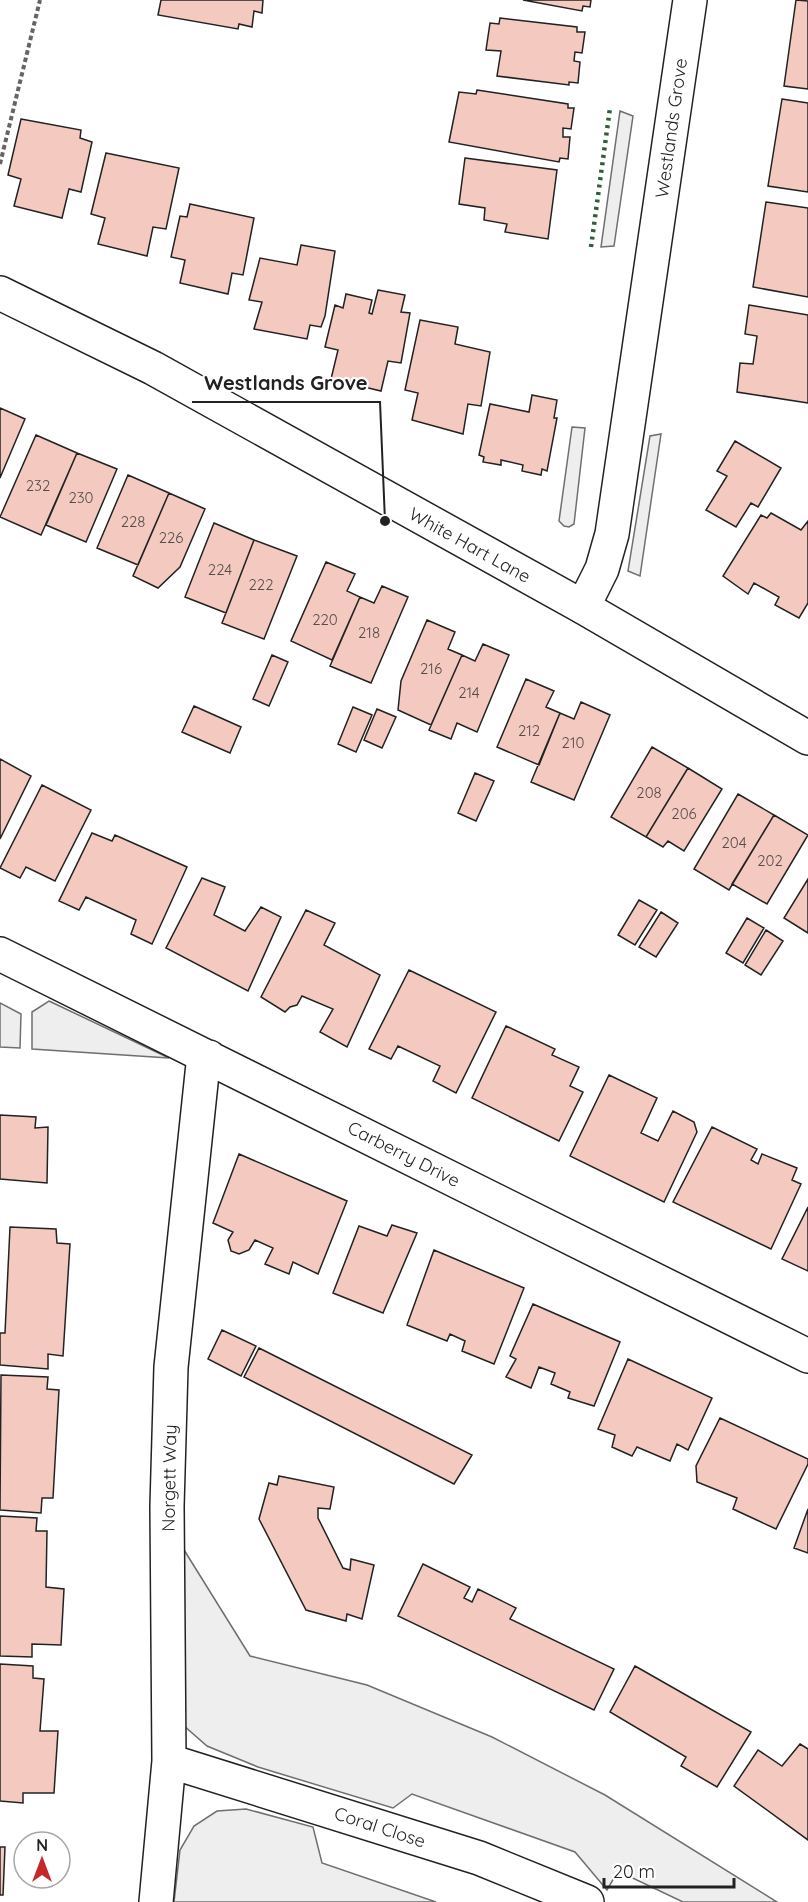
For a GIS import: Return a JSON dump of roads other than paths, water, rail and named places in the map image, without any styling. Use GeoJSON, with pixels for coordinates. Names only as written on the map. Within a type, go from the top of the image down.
{"type":"FeatureCollection","features":[{"type":"Feature","properties":{"kind":"street","name":"Westlands Grove"},"geometry":{"type":"LineString","coordinates":[[583,608],[602,569],[612,534],[690,0]]}},
{"type":"Feature","properties":{"kind":"street","name":"White Hart Lane"},"geometry":{"type":"LineString","coordinates":[[0,293],[153,368],[583,608],[808,738]]}},
{"type":"Feature","properties":{"kind":"street","name":"Carberry Drive"},"geometry":{"type":"LineString","coordinates":[[0,954],[808,1356]]}},
{"type":"Feature","properties":{"kind":"street","name":"Norgett Way"},"geometry":{"type":"LineString","coordinates":[[156,1902],[170,1761],[167,1506],[171,1366],[203,1064],[209,1056]]}},
{"type":"Feature","properties":{"kind":"street","name":"Coral Close"},"geometry":{"type":"LineString","coordinates":[[170,1761],[480,1858],[587,1902]]}},
{"type":"Feature","properties":{"kind":"place","name":"Westlands Grove"},"geometry":{"type":"Point","coordinates":[385,521]}}]}
